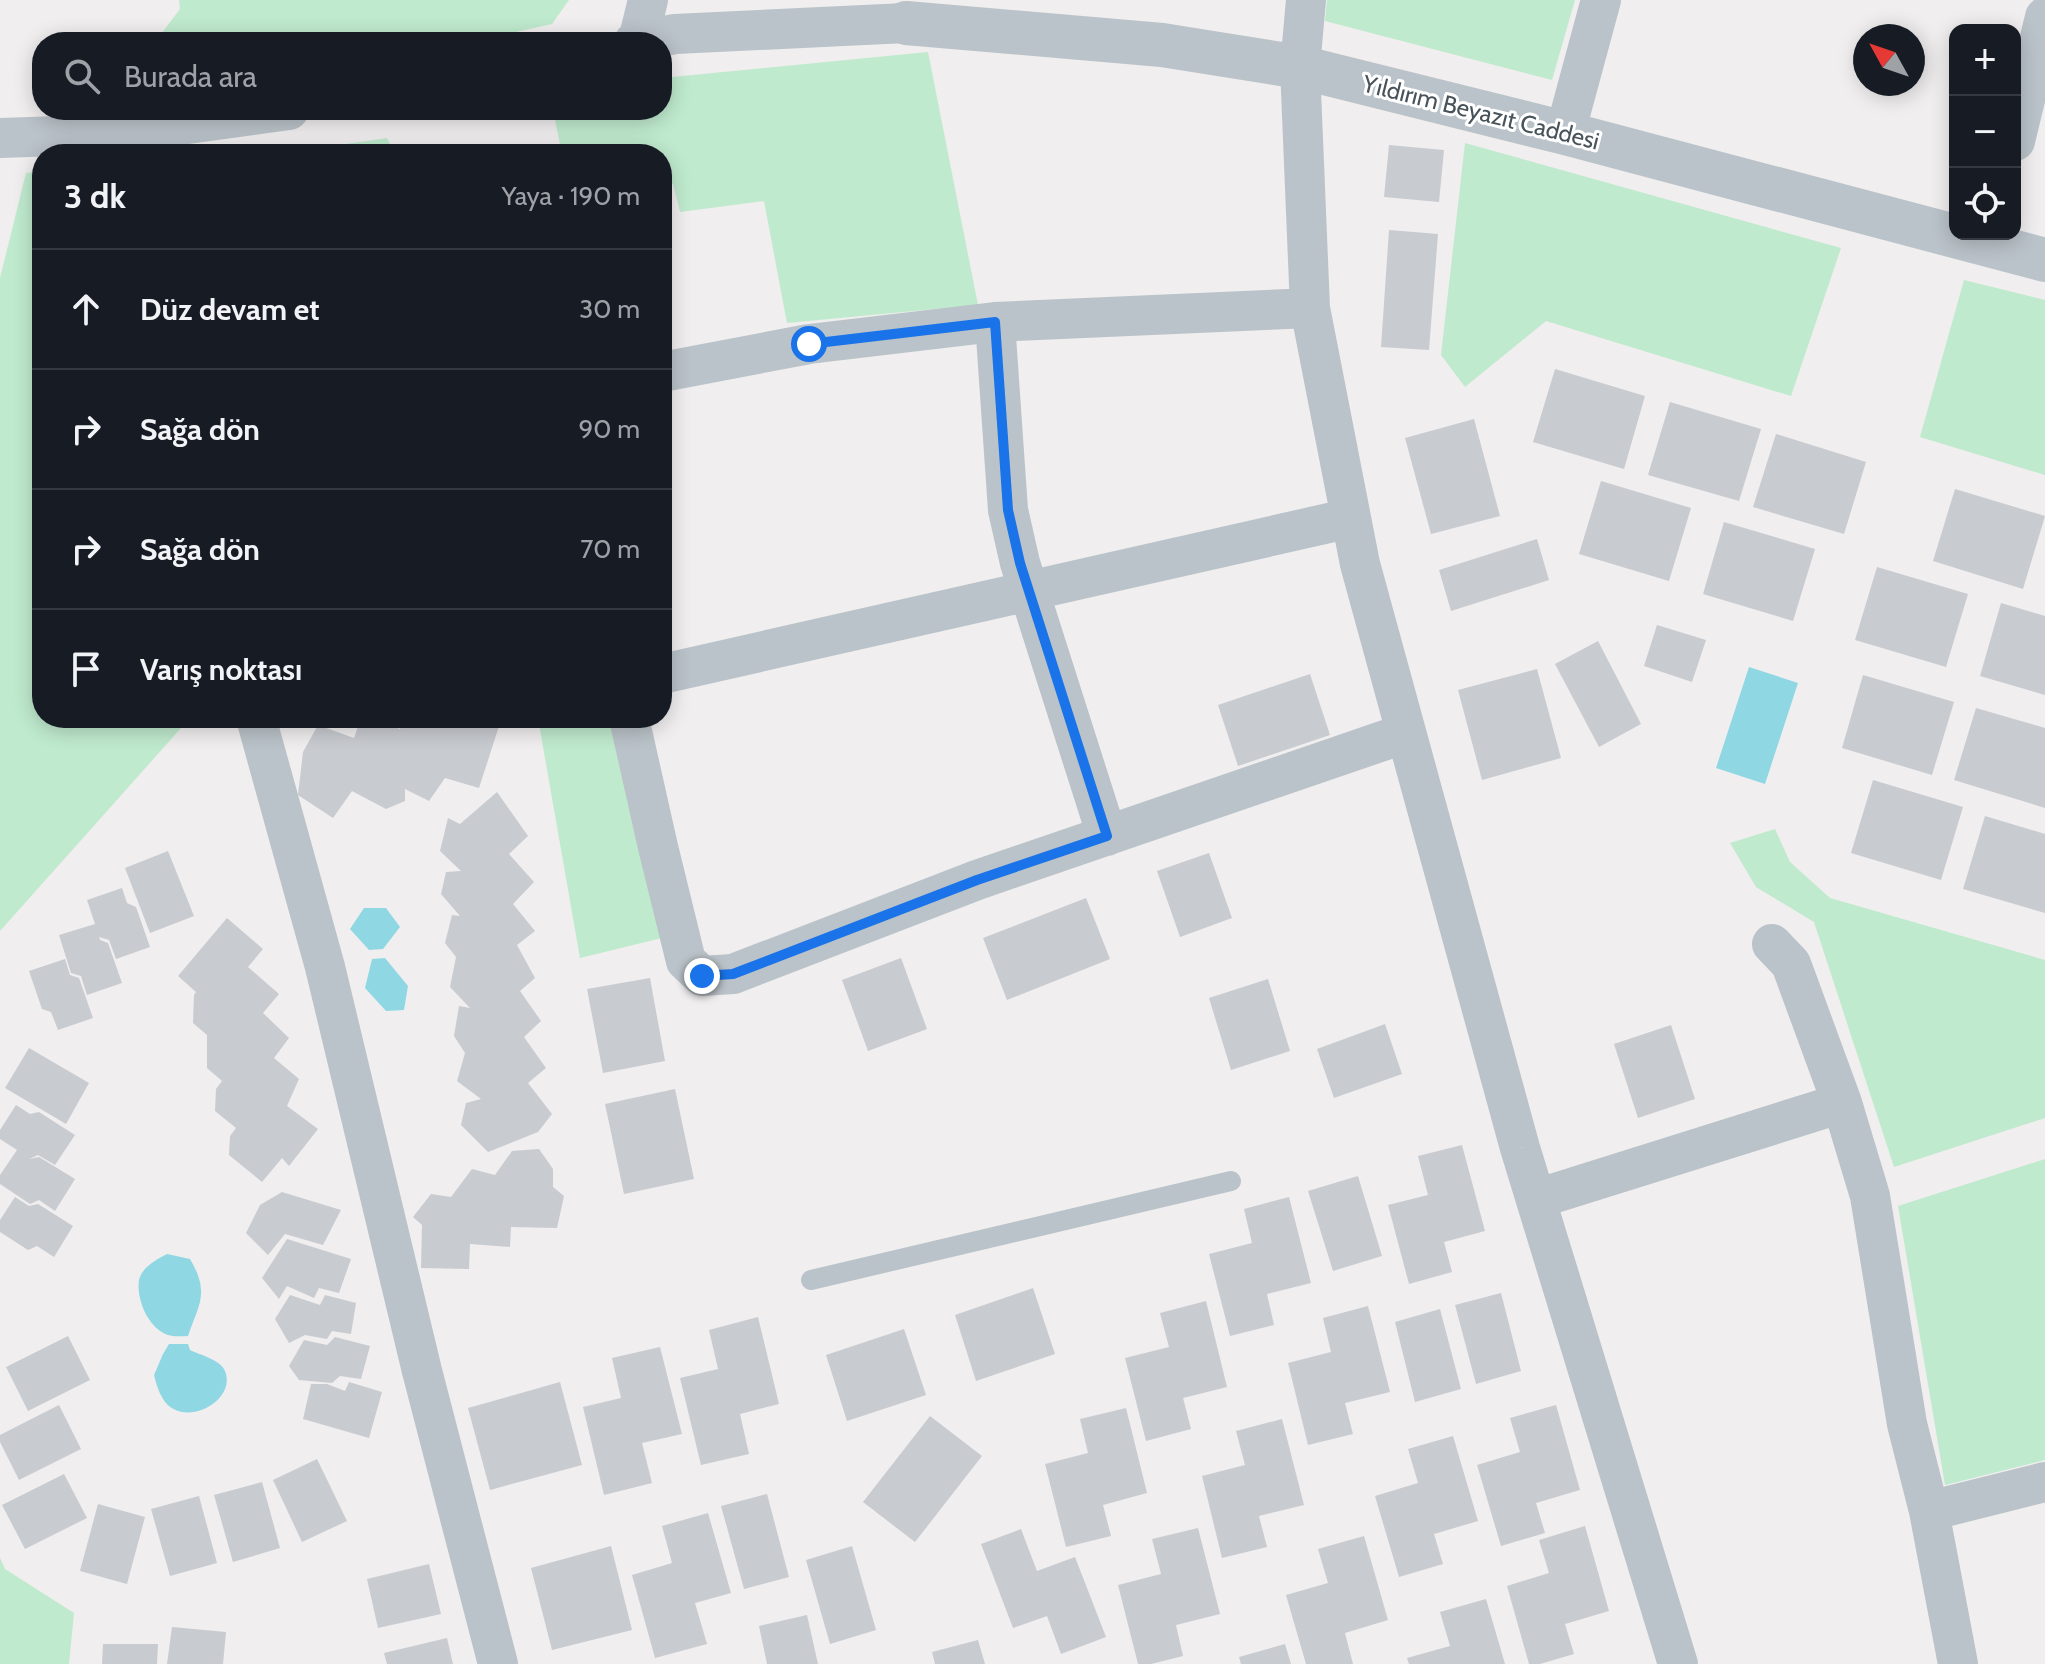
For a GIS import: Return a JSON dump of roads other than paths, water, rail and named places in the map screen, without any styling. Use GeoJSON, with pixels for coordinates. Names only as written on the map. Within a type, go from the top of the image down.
{"type":"FeatureCollection","features":[{"type":"Feature","properties":{"kind":"street"},"geometry":{"type":"LineString","coordinates":[[639,32],[648,0]]}},
{"type":"Feature","properties":{"kind":"street"},"geometry":{"type":"LineString","coordinates":[[1306,0],[1300,67],[1310,308],[1360,564],[1536,1199],[1678,1664]]}},
{"type":"Feature","properties":{"kind":"street"},"geometry":{"type":"LineString","coordinates":[[1565,133],[1601,0]]}},
{"type":"Feature","properties":{"kind":"street"},"geometry":{"type":"LineString","coordinates":[[2021,116],[2045,17]]}},
{"type":"Feature","properties":{"kind":"street"},"geometry":{"type":"LineString","coordinates":[[672,35],[906,23]]}},
{"type":"Feature","properties":{"kind":"street","name":"Yıldırım Beyazıt Caddesi"},"geometry":{"type":"LineString","coordinates":[[906,23],[1162,45],[1300,67],[1949,229]]}},
{"type":"Feature","properties":{"kind":"street"},"geometry":{"type":"LineString","coordinates":[[0,138],[115,134],[216,120]]}},
{"type":"Feature","properties":{"kind":"street","name":"Yıldırım Beyazıt Caddesi"},"geometry":{"type":"LineString","coordinates":[[1991,240],[2045,260]]}},
{"type":"Feature","properties":{"kind":"street"},"geometry":{"type":"LineString","coordinates":[[672,370],[809,344],[995,322],[1310,308]]}},
{"type":"Feature","properties":{"kind":"street"},"geometry":{"type":"LineString","coordinates":[[995,322],[1008,510],[1029,591],[1107,836]]}},
{"type":"Feature","properties":{"kind":"street"},"geometry":{"type":"LineString","coordinates":[[672,672],[1351,518]]}},
{"type":"Feature","properties":{"kind":"street"},"geometry":{"type":"LineString","coordinates":[[259,728],[325,967],[422,1371],[498,1664]]}},
{"type":"Feature","properties":{"kind":"street"},"geometry":{"type":"LineString","coordinates":[[631,728],[686,961],[702,976],[733,974],[977,880],[1406,733]]}},
{"type":"Feature","properties":{"kind":"street"},"geometry":{"type":"LineString","coordinates":[[1772,944],[1791,964],[1842,1103],[1870,1196],[1907,1424],[1929,1511],[1958,1664]]}},
{"type":"Feature","properties":{"kind":"street"},"geometry":{"type":"LineString","coordinates":[[1536,1199],[1842,1103]]}},
{"type":"Feature","properties":{"kind":"street"},"geometry":{"type":"LineString","coordinates":[[1929,1511],[2045,1482]]}},
{"type":"Feature","properties":{"kind":"lane"},"geometry":{"type":"LineString","coordinates":[[811,1280],[1231,1181]]}},
{"type":"Feature","properties":{"kind":"water"},"geometry":{"type":"Polygon","coordinates":[[[1749,667],[1798,683],[1765,784],[1716,768],[1749,667]]]}},
{"type":"Feature","properties":{"kind":"water"},"geometry":{"type":"Polygon","coordinates":[[[364,908],[386,908],[400,927],[383,949],[369,950],[350,929],[364,908]]]}},
{"type":"Feature","properties":{"kind":"water"},"geometry":{"type":"Polygon","coordinates":[[[385,958],[408,986],[404,1010],[386,1011],[365,988],[372,959],[385,958]]]}},
{"type":"Feature","properties":{"kind":"water"},"geometry":{"type":"Polygon","coordinates":[[[167,1254],[190,1259],[200,1281],[201,1298],[188,1336],[168,1335],[155,1327],[145,1313],[140,1296],[139,1280],[143,1271],[167,1254]]]}},
{"type":"Feature","properties":{"kind":"water"},"geometry":{"type":"Polygon","coordinates":[[[169,1344],[188,1344],[190,1350],[213,1360],[224,1369],[227,1381],[217,1401],[195,1412],[183,1412],[172,1408],[163,1399],[154,1375],[169,1344]]]}}]}
